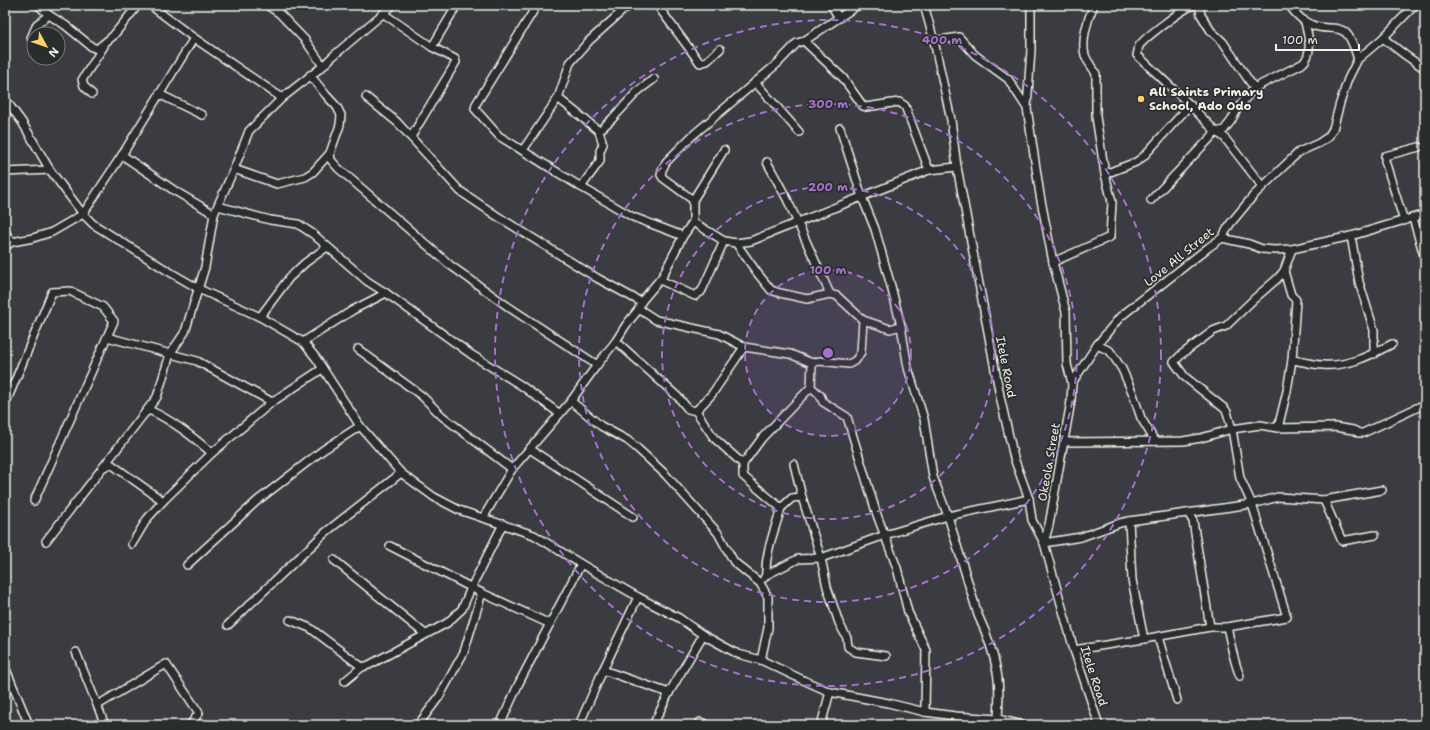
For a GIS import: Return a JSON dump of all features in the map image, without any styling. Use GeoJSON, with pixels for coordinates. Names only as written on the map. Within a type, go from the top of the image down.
{"type":"FeatureCollection","features":[{"type":"Feature","properties":{"kind":"street"},"geometry":{"type":"LineString","coordinates":[[38,5],[92,47],[97,49],[107,41]]}},
{"type":"Feature","properties":{"kind":"street"},"geometry":{"type":"LineString","coordinates":[[92,94],[84,86],[82,80],[107,41],[138,5]]}},
{"type":"Feature","properties":{"kind":"street"},"geometry":{"type":"LineString","coordinates":[[150,5],[194,38],[282,98]]}},
{"type":"Feature","properties":{"kind":"street"},"geometry":{"type":"LineString","coordinates":[[279,13],[282,5]]}},
{"type":"Feature","properties":{"kind":"street"},"geometry":{"type":"LineString","coordinates":[[46,541],[157,397],[170,354],[185,332],[199,289],[205,267],[214,214],[249,131],[282,98],[323,66],[384,14],[392,5]]}},
{"type":"Feature","properties":{"kind":"street"},"geometry":{"type":"LineString","coordinates":[[432,47],[457,5]]}},
{"type":"Feature","properties":{"kind":"street"},"geometry":{"type":"LineString","coordinates":[[537,5],[490,80],[476,104],[475,109],[499,136],[581,187],[633,217],[683,236]]}},
{"type":"Feature","properties":{"kind":"street"},"geometry":{"type":"LineString","coordinates":[[523,150],[558,98],[570,63],[589,40],[628,5]]}},
{"type":"Feature","properties":{"kind":"street"},"geometry":{"type":"LineString","coordinates":[[657,5],[700,63],[707,61],[720,49]]}},
{"type":"Feature","properties":{"kind":"street"},"geometry":{"type":"LineString","coordinates":[[831,5],[839,18]]}},
{"type":"Feature","properties":{"kind":"street"},"geometry":{"type":"LineString","coordinates":[[693,200],[663,178],[661,175],[666,162],[692,136],[798,43],[804,41],[858,5]]}},
{"type":"Feature","properties":{"kind":"street","name":"Itele Road"},"geometry":{"type":"LineString","coordinates":[[924,5],[934,41],[951,120],[957,167],[1001,401],[1014,458],[1030,499],[1032,520],[1044,544],[1074,650],[1099,725]]}},
{"type":"Feature","properties":{"kind":"street"},"geometry":{"type":"LineString","coordinates":[[1031,5],[1031,50],[1027,108],[1040,195],[1053,262],[1066,312],[1067,364],[1072,383]]}},
{"type":"Feature","properties":{"kind":"street"},"geometry":{"type":"LineString","coordinates":[[1053,262],[1110,237],[1112,202],[1105,174],[1096,117],[1096,74],[1094,68],[1088,63],[1084,54],[1087,18],[1094,5]]}},
{"type":"Feature","properties":{"kind":"street"},"geometry":{"type":"LineString","coordinates":[[1193,5],[1186,7],[1145,40],[1139,46],[1137,56],[1190,104],[1216,132],[1224,137],[1262,186]]}},
{"type":"Feature","properties":{"kind":"street"},"geometry":{"type":"LineString","coordinates":[[1199,5],[1201,15],[1211,31],[1223,42],[1254,88]]}},
{"type":"Feature","properties":{"kind":"street"},"geometry":{"type":"LineString","coordinates":[[1289,5],[1297,16],[1305,22],[1319,27],[1337,28],[1345,32],[1350,38],[1358,59]]}},
{"type":"Feature","properties":{"kind":"street","name":"Love All Street"},"geometry":{"type":"LineString","coordinates":[[1072,383],[1097,345],[1120,317],[1209,246],[1222,238],[1230,224],[1262,186],[1299,152],[1328,137],[1333,129],[1348,79],[1358,59],[1383,38],[1415,5]]}},
{"type":"Feature","properties":{"kind":"street"},"geometry":{"type":"LineString","coordinates":[[269,6],[279,13],[305,40],[323,66]]}},
{"type":"Feature","properties":{"kind":"street"},"geometry":{"type":"LineString","coordinates":[[384,14],[432,47],[451,56],[456,62],[411,137]]}},
{"type":"Feature","properties":{"kind":"street"},"geometry":{"type":"LineString","coordinates":[[36,26],[49,15]]}},
{"type":"Feature","properties":{"kind":"street"},"geometry":{"type":"LineString","coordinates":[[1151,200],[1216,132],[1224,130],[1238,108],[1254,88],[1302,64],[1307,60],[1309,46],[1305,22]]}},
{"type":"Feature","properties":{"kind":"street"},"geometry":{"type":"LineString","coordinates":[[934,41],[959,36],[975,55],[1008,79],[1027,108]]}},
{"type":"Feature","properties":{"kind":"street"},"geometry":{"type":"LineString","coordinates":[[5,247],[12,242],[33,238],[52,232],[83,214],[122,155],[194,38]]}},
{"type":"Feature","properties":{"kind":"street"},"geometry":{"type":"LineString","coordinates":[[1383,38],[1425,69]]}},
{"type":"Feature","properties":{"kind":"street"},"geometry":{"type":"LineString","coordinates":[[804,41],[843,78],[863,106],[866,107],[899,102],[905,106],[929,170]]}},
{"type":"Feature","properties":{"kind":"street"},"geometry":{"type":"LineString","coordinates":[[234,169],[277,184],[306,177],[313,172],[330,153],[340,125],[341,115],[337,107],[310,75]]}},
{"type":"Feature","properties":{"kind":"street"},"geometry":{"type":"LineString","coordinates":[[599,131],[638,91],[654,80]]}},
{"type":"Feature","properties":{"kind":"street"},"geometry":{"type":"LineString","coordinates":[[755,82],[799,132]]}},
{"type":"Feature","properties":{"kind":"street"},"geometry":{"type":"LineString","coordinates":[[159,94],[202,115]]}},
{"type":"Feature","properties":{"kind":"street"},"geometry":{"type":"LineString","coordinates":[[366,97],[397,122],[460,191],[640,306],[656,320],[719,334],[744,347],[790,354],[812,362],[849,364],[856,360],[861,352],[863,320]]}},
{"type":"Feature","properties":{"kind":"street"},"geometry":{"type":"LineString","coordinates":[[558,98],[599,131],[603,144],[600,151],[600,161],[581,187]]}},
{"type":"Feature","properties":{"kind":"street"},"geometry":{"type":"LineString","coordinates":[[5,99],[22,122],[50,170],[83,214],[93,224],[199,289],[260,317],[303,342],[316,358],[360,426],[401,473],[434,497],[459,510],[534,535],[580,564],[678,618],[703,635],[738,654],[761,660],[830,692],[925,712],[998,719],[1023,725]]}},
{"type":"Feature","properties":{"kind":"street"},"geometry":{"type":"LineString","coordinates":[[1105,174],[1136,162],[1190,104]]}},
{"type":"Feature","properties":{"kind":"street"},"geometry":{"type":"LineString","coordinates":[[840,128],[862,198],[875,229],[901,326],[908,368],[924,419],[933,477],[948,516],[978,616],[985,629],[997,671],[999,691],[998,719]]}},
{"type":"Feature","properties":{"kind":"street"},"geometry":{"type":"LineString","coordinates":[[1404,221],[1385,161],[1385,156],[1419,147]]}},
{"type":"Feature","properties":{"kind":"street"},"geometry":{"type":"LineString","coordinates":[[484,518],[512,469],[571,401],[616,342],[626,325],[662,277],[683,236],[693,222],[693,200],[724,150]]}},
{"type":"Feature","properties":{"kind":"street"},"geometry":{"type":"LineString","coordinates":[[330,153],[331,160],[338,168],[450,265],[510,308],[597,365]]}},
{"type":"Feature","properties":{"kind":"street"},"geometry":{"type":"LineString","coordinates":[[122,155],[175,191],[214,214]]}},
{"type":"Feature","properties":{"kind":"street"},"geometry":{"type":"LineString","coordinates":[[767,162],[797,222],[830,294]]}},
{"type":"Feature","properties":{"kind":"street"},"geometry":{"type":"LineString","coordinates":[[693,222],[724,241],[736,243],[751,241],[929,170],[957,167]]}},
{"type":"Feature","properties":{"kind":"street"},"geometry":{"type":"LineString","coordinates":[[5,172],[50,170]]}},
{"type":"Feature","properties":{"kind":"street"},"geometry":{"type":"LineString","coordinates":[[218,206],[270,220],[298,224],[312,234],[367,281],[472,355],[522,386],[560,414]]}},
{"type":"Feature","properties":{"kind":"street"},"geometry":{"type":"LineString","coordinates":[[1222,238],[1268,250],[1292,249],[1351,236],[1425,214]]}},
{"type":"Feature","properties":{"kind":"street"},"geometry":{"type":"LineString","coordinates":[[1413,218],[1425,259]]}},
{"type":"Feature","properties":{"kind":"street"},"geometry":{"type":"LineString","coordinates":[[5,232],[12,242]]}},
{"type":"Feature","properties":{"kind":"street"},"geometry":{"type":"LineString","coordinates":[[1351,236],[1359,282],[1374,330],[1374,354]]}},
{"type":"Feature","properties":{"kind":"street"},"geometry":{"type":"LineString","coordinates":[[662,277],[660,280],[696,296],[701,292],[724,241]]}},
{"type":"Feature","properties":{"kind":"street"},"geometry":{"type":"LineString","coordinates":[[736,243],[771,290],[807,299],[830,294],[837,296],[863,320],[890,329],[901,326]]}},
{"type":"Feature","properties":{"kind":"street"},"geometry":{"type":"LineString","coordinates":[[260,317],[289,278],[305,263],[327,247]]}},
{"type":"Feature","properties":{"kind":"street"},"geometry":{"type":"LineString","coordinates":[[1074,650],[1210,627],[1287,617],[1252,504],[1240,478],[1232,429],[1227,412],[1185,377],[1174,362],[1182,354],[1213,332],[1226,326],[1277,279],[1284,271],[1292,249]]}},
{"type":"Feature","properties":{"kind":"street"},"geometry":{"type":"LineString","coordinates":[[1278,428],[1288,392],[1292,360],[1296,300],[1291,295],[1284,271]]}},
{"type":"Feature","properties":{"kind":"street"},"geometry":{"type":"LineString","coordinates":[[1277,279],[1287,280]]}},
{"type":"Feature","properties":{"kind":"street"},"geometry":{"type":"LineString","coordinates":[[5,405],[52,292],[70,291],[104,307],[114,321],[34,501]]}},
{"type":"Feature","properties":{"kind":"street"},"geometry":{"type":"LineString","coordinates":[[303,342],[353,310],[386,293]]}},
{"type":"Feature","properties":{"kind":"street"},"geometry":{"type":"LineString","coordinates":[[107,337],[197,361],[272,402]]}},
{"type":"Feature","properties":{"kind":"street"},"geometry":{"type":"LineString","coordinates":[[616,342],[679,398],[688,408],[696,412],[714,438],[743,464]]}},
{"type":"Feature","properties":{"kind":"street"},"geometry":{"type":"LineString","coordinates":[[1292,360],[1323,365],[1340,365],[1374,354],[1392,344]]}},
{"type":"Feature","properties":{"kind":"street"},"geometry":{"type":"LineString","coordinates":[[1097,345],[1110,352],[1122,369],[1133,394],[1141,418],[1155,441]]}},
{"type":"Feature","properties":{"kind":"street"},"geometry":{"type":"LineString","coordinates":[[696,412],[712,394],[744,347]]}},
{"type":"Feature","properties":{"kind":"street"},"geometry":{"type":"LineString","coordinates":[[358,349],[422,396],[442,416],[512,469]]}},
{"type":"Feature","properties":{"kind":"street"},"geometry":{"type":"LineString","coordinates":[[781,508],[743,476],[743,464],[762,438],[811,387],[812,362]]}},
{"type":"Feature","properties":{"kind":"street"},"geometry":{"type":"LineString","coordinates":[[132,544],[148,519],[163,501],[212,453],[272,402],[322,369]]}},
{"type":"Feature","properties":{"kind":"street","name":"Okeola Street"},"geometry":{"type":"LineString","coordinates":[[1044,544],[1049,525],[1064,442],[1071,401],[1072,383]]}},
{"type":"Feature","properties":{"kind":"street"},"geometry":{"type":"LineString","coordinates":[[811,387],[820,395],[823,402],[847,418],[877,515],[897,568],[908,612],[926,650],[925,712]]}},
{"type":"Feature","properties":{"kind":"street"},"geometry":{"type":"LineString","coordinates":[[571,401],[601,426],[627,440],[665,474],[718,533],[734,562],[760,583],[768,597],[768,628],[761,660]]}},
{"type":"Feature","properties":{"kind":"street"},"geometry":{"type":"LineString","coordinates":[[1064,442],[1183,441],[1201,438],[1232,429],[1260,425],[1278,428],[1335,426],[1359,433],[1425,404]]}},
{"type":"Feature","properties":{"kind":"street"},"geometry":{"type":"LineString","coordinates":[[143,415],[149,410],[156,413],[177,426],[212,453]]}},
{"type":"Feature","properties":{"kind":"street"},"geometry":{"type":"LineString","coordinates":[[187,565],[257,501],[323,450],[360,426]]}},
{"type":"Feature","properties":{"kind":"street"},"geometry":{"type":"LineString","coordinates":[[530,449],[633,517]]}},
{"type":"Feature","properties":{"kind":"street"},"geometry":{"type":"LineString","coordinates":[[104,467],[111,464],[163,501]]}},
{"type":"Feature","properties":{"kind":"street"},"geometry":{"type":"LineString","coordinates":[[794,464],[802,497],[821,558],[827,587],[847,638],[848,647],[856,652],[886,656]]}},
{"type":"Feature","properties":{"kind":"street"},"geometry":{"type":"LineString","coordinates":[[244,610],[228,626],[326,532],[401,473]]}},
{"type":"Feature","properties":{"kind":"street"},"geometry":{"type":"LineString","coordinates":[[1044,544],[1081,537],[1129,521],[1252,504],[1278,497],[1324,500],[1382,490]]}},
{"type":"Feature","properties":{"kind":"street"},"geometry":{"type":"LineString","coordinates":[[766,575],[765,565],[781,508],[792,498],[802,497]]}},
{"type":"Feature","properties":{"kind":"street"},"geometry":{"type":"LineString","coordinates":[[760,583],[766,575],[798,559],[821,558],[885,535],[948,516],[1030,499]]}},
{"type":"Feature","properties":{"kind":"street"},"geometry":{"type":"LineString","coordinates":[[1324,500],[1342,541],[1375,535]]}},
{"type":"Feature","properties":{"kind":"street"},"geometry":{"type":"LineString","coordinates":[[1193,521],[1201,510]]}},
{"type":"Feature","properties":{"kind":"street"},"geometry":{"type":"LineString","coordinates":[[1188,513],[1193,521],[1210,627]]}},
{"type":"Feature","properties":{"kind":"street"},"geometry":{"type":"LineString","coordinates":[[1129,521],[1132,580],[1144,639]]}},
{"type":"Feature","properties":{"kind":"street"},"geometry":{"type":"LineString","coordinates":[[345,681],[362,667],[447,623],[462,609],[503,524]]}},
{"type":"Feature","properties":{"kind":"street"},"geometry":{"type":"LineString","coordinates":[[390,546],[482,594],[550,624]]}},
{"type":"Feature","properties":{"kind":"street"},"geometry":{"type":"LineString","coordinates":[[334,560],[425,634]]}},
{"type":"Feature","properties":{"kind":"street"},"geometry":{"type":"LineString","coordinates":[[500,725],[519,683],[580,564]]}},
{"type":"Feature","properties":{"kind":"street"},"geometry":{"type":"LineString","coordinates":[[418,725],[439,697],[464,652],[482,594]]}},
{"type":"Feature","properties":{"kind":"street"},"geometry":{"type":"LineString","coordinates":[[579,725],[603,670],[638,597]]}},
{"type":"Feature","properties":{"kind":"street"},"geometry":{"type":"LineString","coordinates":[[290,620],[310,628],[362,667]]}},
{"type":"Feature","properties":{"kind":"street"},"geometry":{"type":"LineString","coordinates":[[1227,626],[1235,664],[1240,676]]}},
{"type":"Feature","properties":{"kind":"street"},"geometry":{"type":"LineString","coordinates":[[653,725],[669,693],[703,635]]}},
{"type":"Feature","properties":{"kind":"street"},"geometry":{"type":"LineString","coordinates":[[1158,637],[1177,700]]}},
{"type":"Feature","properties":{"kind":"street"},"geometry":{"type":"LineString","coordinates":[[76,652],[105,725]]}},
{"type":"Feature","properties":{"kind":"street"},"geometry":{"type":"LineString","coordinates":[[98,705],[166,664],[199,712],[190,725]]}},
{"type":"Feature","properties":{"kind":"street"},"geometry":{"type":"LineString","coordinates":[[5,667],[29,725]]}},
{"type":"Feature","properties":{"kind":"street"},"geometry":{"type":"LineString","coordinates":[[603,670],[669,693]]}},
{"type":"Feature","properties":{"kind":"street"},"geometry":{"type":"LineString","coordinates":[[821,725],[830,692]]}},
{"type":"Feature","properties":{"kind":"street"},"geometry":{"type":"LineString","coordinates":[[700,722],[708,725]]}},
{"type":"Feature","properties":{"kind":"place","name":"All Saints Primary School, Ado Odo"},"geometry":{"type":"Point","coordinates":[1141,99]}}]}
